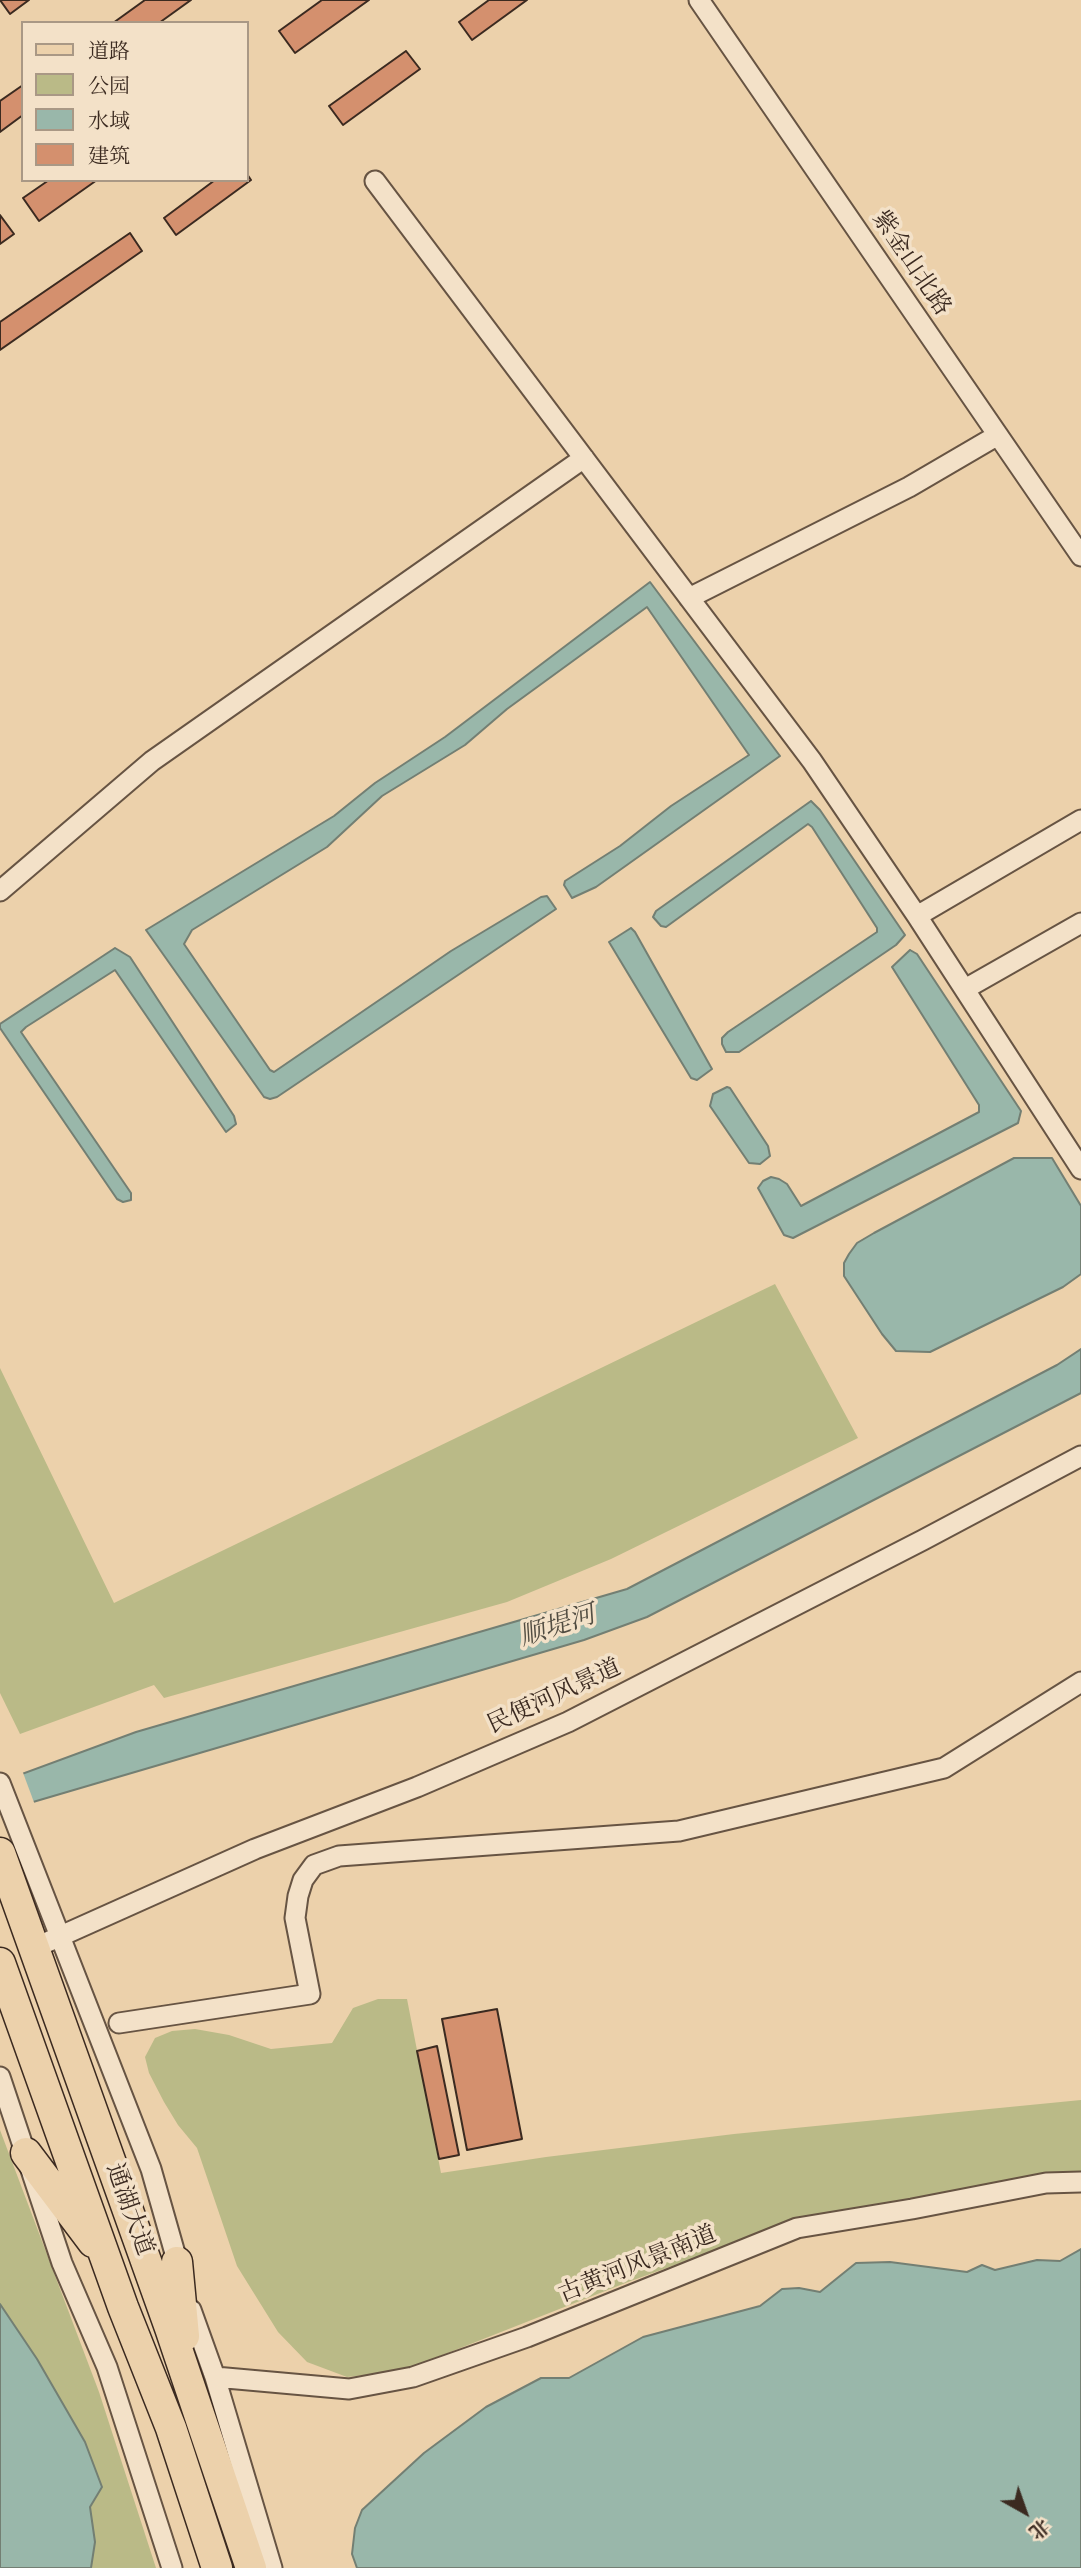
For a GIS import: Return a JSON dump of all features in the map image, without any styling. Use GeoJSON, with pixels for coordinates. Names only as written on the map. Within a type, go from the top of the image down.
{"type":"FeatureCollection","features":[{"type":"Feature","properties":{"kind":"main road","name":"通湖大道"},"geometry":{"type":"LineString","coordinates":[[13,1852],[46,1942],[79,2073],[184,2367],[251,2568]]}},
{"type":"Feature","properties":{"kind":"main road","name":"通湖大道"},"geometry":{"type":"LineString","coordinates":[[0,1962],[123,2307],[171,2428],[217,2568]]}},
{"type":"Feature","properties":{"kind":"main road"},"geometry":{"type":"LineString","coordinates":[[44,2085],[53,2074],[64,2069],[79,2073]]}},
{"type":"Feature","properties":{"kind":"main road"},"geometry":{"type":"LineString","coordinates":[[26,2153],[108,2260]]}},
{"type":"Feature","properties":{"kind":"main road"},"geometry":{"type":"LineString","coordinates":[[177,2262],[184,2326],[184,2367]]}},
{"type":"Feature","properties":{"kind":"street","name":"紫金山北路"},"geometry":{"type":"LineString","coordinates":[[699,0],[1081,556]]}},
{"type":"Feature","properties":{"kind":"street"},"geometry":{"type":"LineString","coordinates":[[375,181],[812,761],[917,916],[1081,1168]]}},
{"type":"Feature","properties":{"kind":"street"},"geometry":{"type":"LineString","coordinates":[[690,598],[909,487],[998,435]]}},
{"type":"Feature","properties":{"kind":"street"},"geometry":{"type":"LineString","coordinates":[[0,891],[152,761],[584,458]]}},
{"type":"Feature","properties":{"kind":"street"},"geometry":{"type":"LineString","coordinates":[[917,916],[1081,820]]}},
{"type":"Feature","properties":{"kind":"street"},"geometry":{"type":"LineString","coordinates":[[965,989],[1081,923]]}},
{"type":"Feature","properties":{"kind":"street","name":"民便河风景道"},"geometry":{"type":"LineString","coordinates":[[46,1942],[255,1850],[417,1787],[568,1722],[1081,1456]]}},
{"type":"Feature","properties":{"kind":"street"},"geometry":{"type":"LineString","coordinates":[[119,2023],[310,1994],[295,1918],[303,1880],[314,1865],[339,1856],[679,1831],[944,1768],[1081,1682]]}},
{"type":"Feature","properties":{"kind":"street"},"geometry":{"type":"LineString","coordinates":[[0,1783],[13,1852]]}},
{"type":"Feature","properties":{"kind":"street"},"geometry":{"type":"LineString","coordinates":[[46,1942],[151,2169],[193,2317],[215,2377],[272,2568]]}},
{"type":"Feature","properties":{"kind":"street"},"geometry":{"type":"LineString","coordinates":[[0,2077],[62,2263],[107,2367],[172,2568]]}},
{"type":"Feature","properties":{"kind":"street","name":"古黄河风景南道"},"geometry":{"type":"LineString","coordinates":[[215,2377],[349,2389],[413,2377],[527,2337],[797,2228],[1046,2183],[1081,2182]]}},
{"type":"Feature","properties":{"kind":"green space"},"geometry":{"type":"Polygon","coordinates":[[[775,1284],[858,1438],[611,1559],[507,1602],[164,1698],[154,1685],[20,1734],[0,1693],[0,1368],[114,1603],[775,1284]]]}},
{"type":"Feature","properties":{"kind":"green space"},"geometry":{"type":"Polygon","coordinates":[[[378,1999],[407,1999],[441,2173],[734,2134],[1081,2100],[1081,2174],[981,2186],[878,2204],[777,2228],[628,2282],[402,2371],[347,2377],[307,2362],[278,2332],[237,2266],[197,2148],[164,2102],[149,2073],[145,2057],[155,2038],[172,2031],[195,2029],[229,2035],[271,2049],[332,2043],[353,2008],[378,1999]]]}},
{"type":"Feature","properties":{"kind":"green space"},"geometry":{"type":"Polygon","coordinates":[[[0,2130],[99,2392],[156,2568],[0,2568],[0,2130]]]}},
{"type":"Feature","properties":{"kind":"water"},"geometry":{"type":"Polygon","coordinates":[[[650,582],[780,756],[596,887],[572,898],[564,885],[565,881],[620,846],[671,806],[749,755],[647,607],[507,709],[465,745],[382,796],[327,847],[192,930],[184,944],[270,1070],[274,1072],[451,951],[541,897],[547,896],[556,909],[277,1097],[264,1097],[146,930],[334,816],[375,783],[445,737],[650,582]]]}},
{"type":"Feature","properties":{"kind":"water"},"geometry":{"type":"Polygon","coordinates":[[[811,801],[820,810],[905,935],[896,945],[739,1052],[726,1052],[722,1038],[728,1032],[877,932],[877,928],[808,824],[666,927],[661,926],[653,917],[656,911],[811,801]]]}},
{"type":"Feature","properties":{"kind":"water"},"geometry":{"type":"Polygon","coordinates":[[[631,928],[712,1069],[697,1080],[691,1078],[609,942],[631,928]]]}},
{"type":"Feature","properties":{"kind":"water"},"geometry":{"type":"Polygon","coordinates":[[[115,948],[130,957],[234,1116],[236,1124],[226,1132],[115,970],[26,1027],[21,1032],[131,1193],[131,1200],[123,1202],[117,1199],[0,1028],[0,1024],[115,948]]]}},
{"type":"Feature","properties":{"kind":"water"},"geometry":{"type":"Polygon","coordinates":[[[910,950],[917,954],[1021,1111],[1018,1123],[793,1238],[784,1235],[758,1188],[763,1181],[771,1177],[787,1184],[801,1206],[979,1112],[979,1105],[892,967],[910,950]]]}},
{"type":"Feature","properties":{"kind":"water"},"geometry":{"type":"Polygon","coordinates":[[[727,1087],[768,1146],[770,1156],[760,1164],[749,1163],[710,1106],[713,1094],[727,1087]]]}},
{"type":"Feature","properties":{"kind":"water"},"geometry":{"type":"Polygon","coordinates":[[[1014,1158],[1052,1158],[1081,1206],[1081,1274],[1063,1287],[930,1352],[896,1351],[844,1276],[844,1263],[849,1254],[857,1243],[874,1233],[1014,1158]]]}},
{"type":"Feature","properties":{"kind":"water","name":"顺堤河"},"geometry":{"type":"Polygon","coordinates":[[[1081,1349],[1081,1393],[647,1617],[584,1640],[16,1807],[0,1782],[136,1732],[627,1589],[1057,1365],[1081,1349]]]}},
{"type":"Feature","properties":{"kind":"water"},"geometry":{"type":"Polygon","coordinates":[[[1081,2249],[1081,2568],[357,2568],[352,2554],[355,2528],[362,2510],[424,2453],[486,2407],[541,2378],[569,2378],[643,2337],[760,2306],[782,2289],[799,2288],[820,2292],[856,2263],[890,2262],[967,2272],[982,2265],[995,2270],[1037,2260],[1060,2261],[1081,2249]]]}},
{"type":"Feature","properties":{"kind":"water"},"geometry":{"type":"Polygon","coordinates":[[[0,2304],[37,2359],[85,2442],[102,2487],[90,2507],[95,2542],[91,2568],[0,2568],[0,2304]]]}},
{"type":"Feature","properties":{"kind":"pier"},"geometry":{"type":"Polygon","coordinates":[[[22,1770],[35,1805],[0,1817],[0,1778],[22,1770]]]}},
{"type":"Feature","properties":{"kind":"building"},"geometry":{"type":"Polygon","coordinates":[[[0,0],[29,0],[10,14],[0,0]]]}},
{"type":"Feature","properties":{"kind":"building"},"geometry":{"type":"Polygon","coordinates":[[[145,0],[191,0],[162,21],[116,21],[145,0]]]}},
{"type":"Feature","properties":{"kind":"building"},"geometry":{"type":"Polygon","coordinates":[[[322,0],[369,0],[295,53],[279,31],[322,0]]]}},
{"type":"Feature","properties":{"kind":"building"},"geometry":{"type":"Polygon","coordinates":[[[489,0],[527,0],[472,40],[459,22],[489,0]]]}},
{"type":"Feature","properties":{"kind":"building"},"geometry":{"type":"Polygon","coordinates":[[[406,51],[420,69],[343,125],[329,106],[406,51]]]}},
{"type":"Feature","properties":{"kind":"building"},"geometry":{"type":"Polygon","coordinates":[[[21,86],[21,116],[0,132],[0,101],[21,86]]]}},
{"type":"Feature","properties":{"kind":"building"},"geometry":{"type":"Polygon","coordinates":[[[248,176],[251,180],[176,235],[164,218],[212,182],[248,182],[248,176]]]}},
{"type":"Feature","properties":{"kind":"building"},"geometry":{"type":"Polygon","coordinates":[[[46,182],[94,182],[39,221],[23,198],[46,182]]]}},
{"type":"Feature","properties":{"kind":"building"},"geometry":{"type":"Polygon","coordinates":[[[0,215],[14,234],[0,244],[0,215]]]}},
{"type":"Feature","properties":{"kind":"building"},"geometry":{"type":"Polygon","coordinates":[[[130,233],[142,251],[0,350],[0,322],[130,233]]]}},
{"type":"Feature","properties":{"kind":"building"},"geometry":{"type":"Polygon","coordinates":[[[497,2009],[522,2139],[467,2150],[442,2019],[497,2009]]]}},
{"type":"Feature","properties":{"kind":"building"},"geometry":{"type":"Polygon","coordinates":[[[437,2046],[459,2155],[439,2159],[417,2051],[437,2046]]]}}]}
